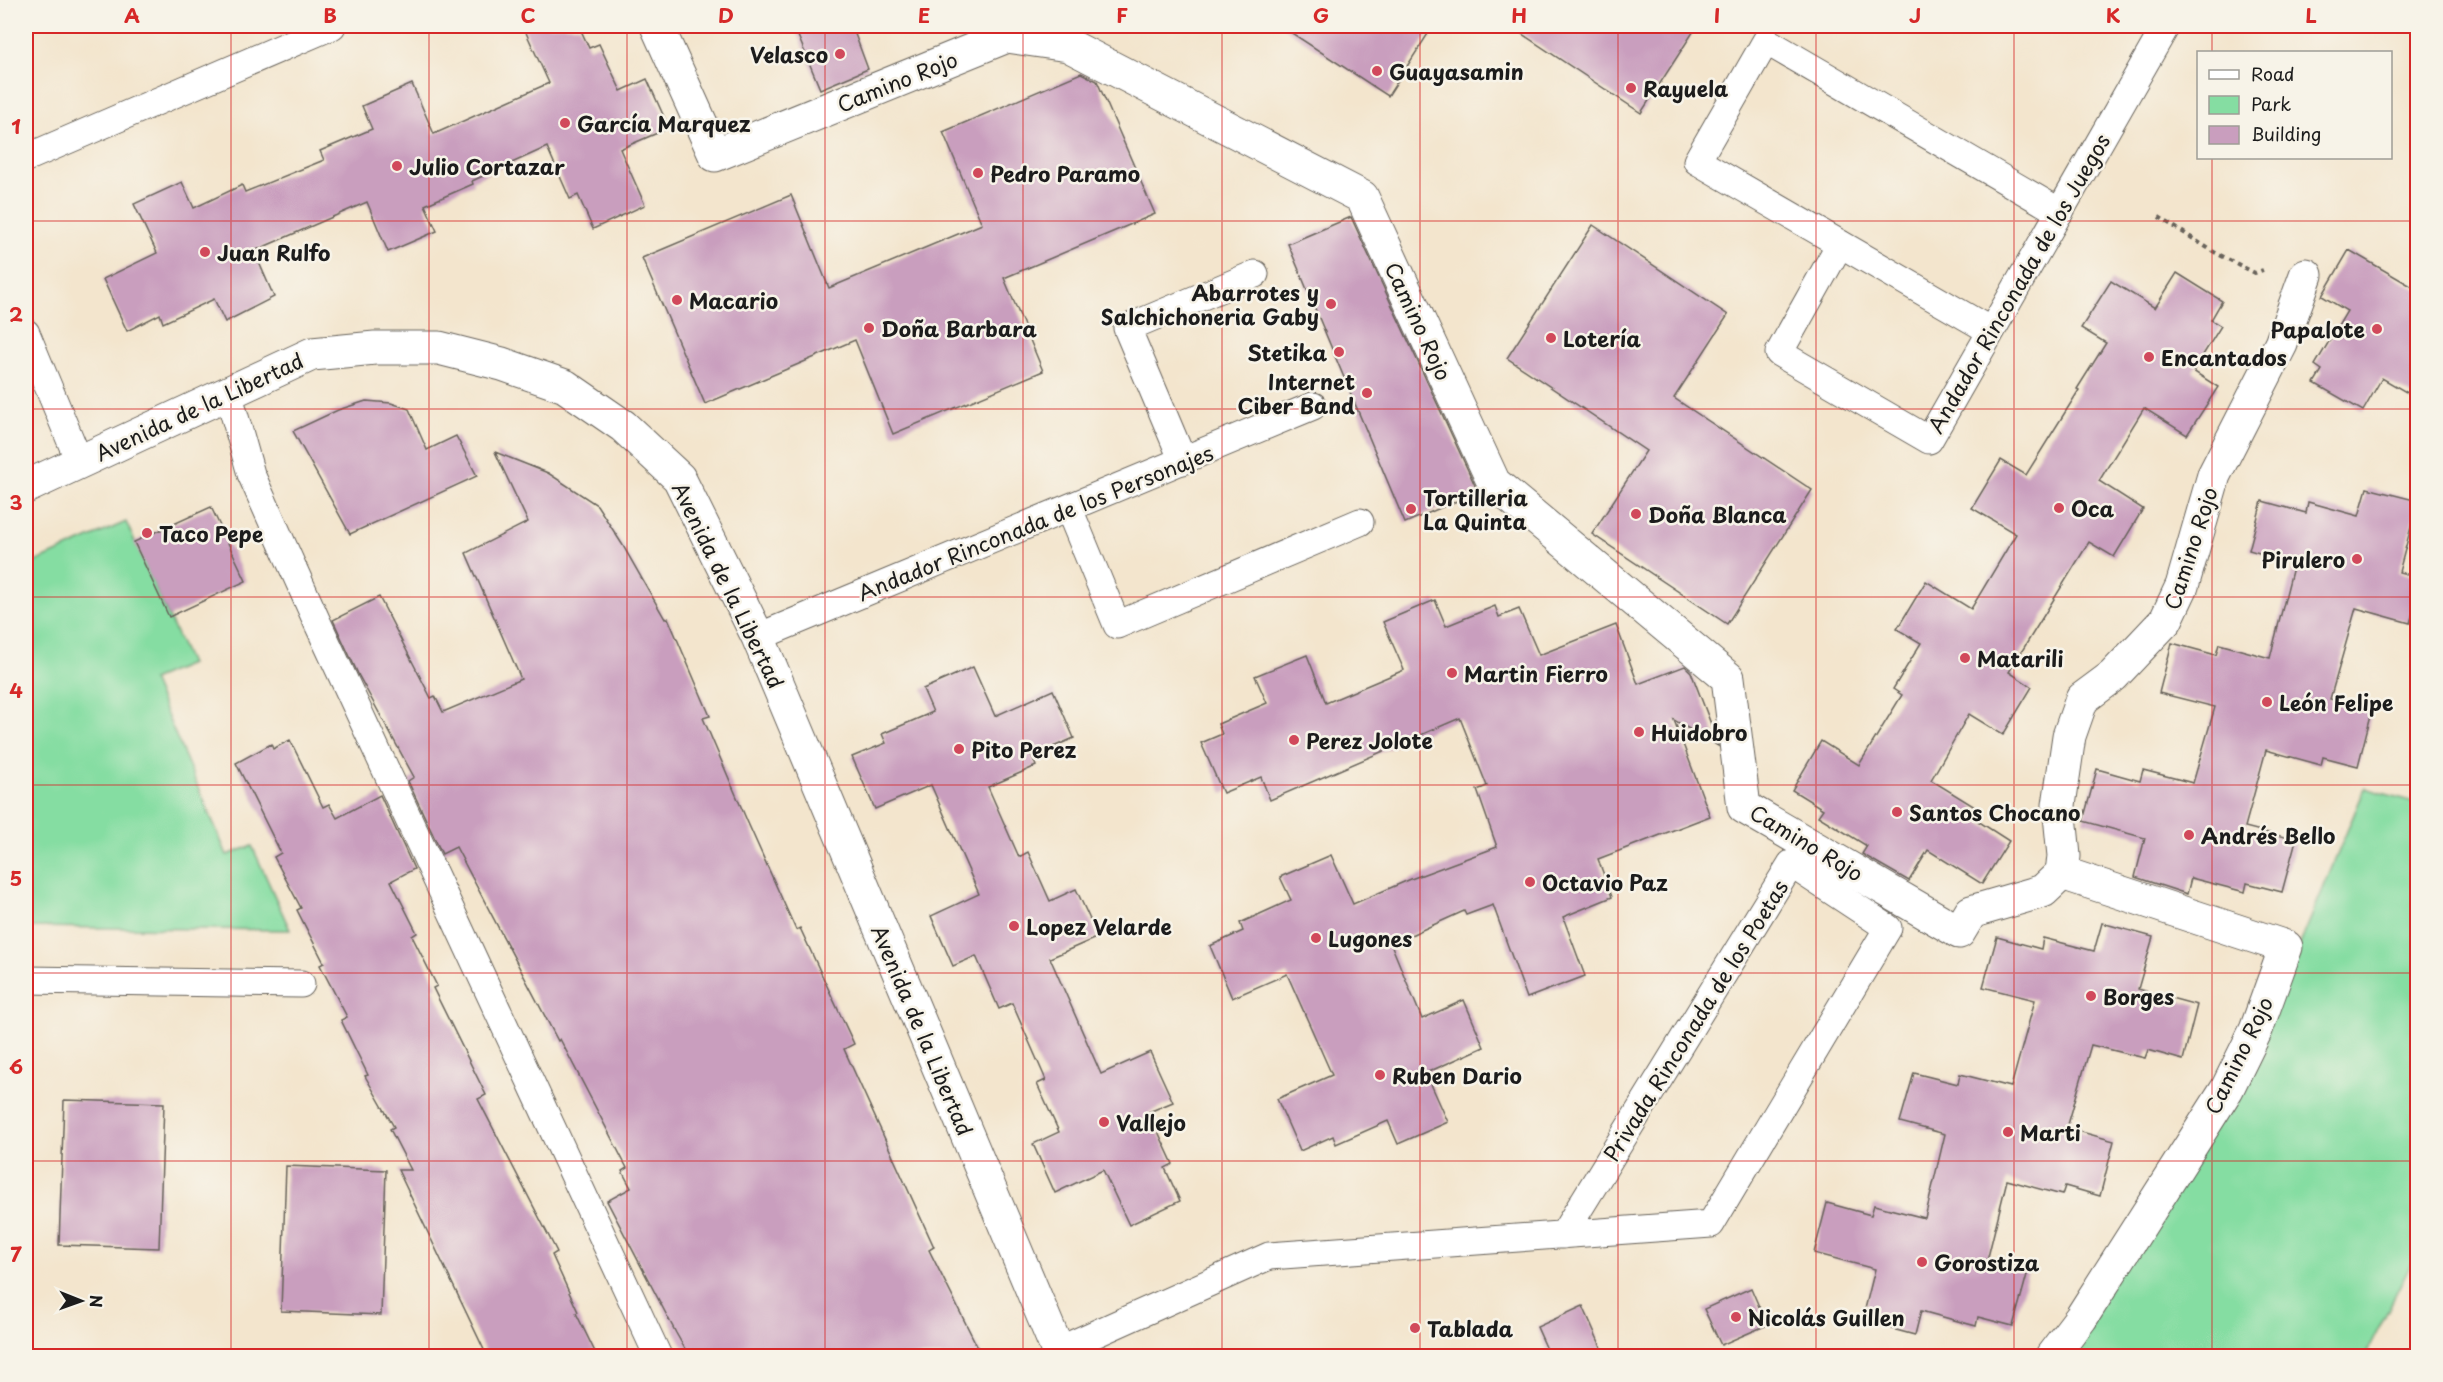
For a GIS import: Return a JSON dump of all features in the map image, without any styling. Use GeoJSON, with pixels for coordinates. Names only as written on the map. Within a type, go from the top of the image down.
{"type":"FeatureCollection","features":[{"type":"Feature","properties":{"kind":"street","name":"Camino Rojo"},"geometry":{"type":"LineString","coordinates":[[657,26],[714,155],[1007,36],[1068,45],[1362,197],[1494,483],[1728,678],[1744,807],[1959,932],[1971,912],[2043,891],[2062,873],[2064,856],[2059,805],[2069,736],[2082,699],[2113,676],[2166,620],[2182,586],[2214,475],[2281,344],[2306,275]]}},
{"type":"Feature","properties":{"kind":"street","name":"Avenida de la Libertad"},"geometry":{"type":"LineString","coordinates":[[26,487],[312,354],[375,348],[440,348],[502,364],[565,386],[623,426],[679,478],[758,637],[1059,1354]]}},
{"type":"Feature","properties":{"kind":"street","name":"Camino Rojo"},"geometry":{"type":"LineString","coordinates":[[2052,1356],[2081,1318],[2227,1089],[2256,1030],[2286,947],[2062,873]]}},
{"type":"Feature","properties":{"kind":"lane"},"geometry":{"type":"LineString","coordinates":[[26,158],[332,26]]}},
{"type":"Feature","properties":{"kind":"lane","name":"Andador Rinconada de los Juegos"},"geometry":{"type":"LineString","coordinates":[[1840,244],[1779,353],[1929,440],[2166,26]]}},
{"type":"Feature","properties":{"kind":"lane"},"geometry":{"type":"LineString","coordinates":[[1991,331],[1697,162],[1766,41],[2060,212]]}},
{"type":"Feature","properties":{"kind":"lane"},"geometry":{"type":"LineString","coordinates":[[1183,461],[1127,328],[1255,274]]}},
{"type":"Feature","properties":{"kind":"lane"},"geometry":{"type":"LineString","coordinates":[[26,333],[80,461]]}},
{"type":"Feature","properties":{"kind":"lane"},"geometry":{"type":"LineString","coordinates":[[228,392],[251,474],[294,571],[658,1356]]}},
{"type":"Feature","properties":{"kind":"lane","name":"Andador Rinconada de los Personajes"},"geometry":{"type":"LineString","coordinates":[[758,637],[1313,406]]}},
{"type":"Feature","properties":{"kind":"lane"},"geometry":{"type":"LineString","coordinates":[[1069,509],[1117,625],[1360,522]]}},
{"type":"Feature","properties":{"kind":"lane","name":"Privada Rinconada de los Poetas"},"geometry":{"type":"LineString","coordinates":[[1059,1354],[1269,1256],[1563,1235],[1712,1224],[1888,928],[1791,864],[1563,1235]]}},
{"type":"Feature","properties":{"kind":"lane"},"geometry":{"type":"LineString","coordinates":[[26,980],[301,984]]}},
{"type":"Feature","properties":{"kind":"path"},"geometry":{"type":"LineString","coordinates":[[2159,217],[2214,252],[2256,273],[2295,257],[2306,275]]}},
{"type":"Feature","properties":{"kind":"green space"},"geometry":{"type":"Polygon","coordinates":[[[126,522],[190,664],[152,680],[227,855],[252,846],[290,930],[26,927],[26,566],[126,522]]]}},
{"type":"Feature","properties":{"kind":"green space"},"geometry":{"type":"Polygon","coordinates":[[[2365,788],[2417,803],[2417,1252],[2365,1356],[2061,1356],[2258,1045],[2365,788]]]}},
{"type":"Feature","properties":{"kind":"building"},"geometry":{"type":"Polygon","coordinates":[[[523,26],[579,26],[589,48],[599,44],[621,91],[647,79],[669,128],[620,149],[645,205],[593,229],[578,195],[570,199],[547,147],[425,205],[437,231],[388,252],[367,202],[254,251],[274,297],[225,322],[214,299],[163,323],[160,314],[127,331],[103,279],[157,253],[134,204],[182,182],[194,208],[242,185],[245,192],[324,160],[320,151],[372,129],[362,106],[412,84],[434,134],[549,83],[523,26]]]}},
{"type":"Feature","properties":{"kind":"building","name":"Velasco"},"geometry":{"type":"Polygon","coordinates":[[[794,26],[852,26],[868,69],[820,89],[794,26]]]}},
{"type":"Feature","properties":{"kind":"building","name":"Guayasamin"},"geometry":{"type":"Polygon","coordinates":[[[1281,26],[1433,26],[1388,96],[1281,26]]]}},
{"type":"Feature","properties":{"kind":"building","name":"Rayuela"},"geometry":{"type":"Polygon","coordinates":[[[1510,26],[1697,26],[1641,113],[1510,26]]]}},
{"type":"Feature","properties":{"kind":"building"},"geometry":{"type":"Polygon","coordinates":[[[1081,73],[1097,81],[1155,214],[1004,278],[1043,371],[893,434],[855,340],[705,404],[642,258],[791,195],[829,288],[982,224],[943,132],[1081,73]]]}},
{"type":"Feature","properties":{"kind":"building"},"geometry":{"type":"Polygon","coordinates":[[[1351,217],[1478,492],[1405,523],[1288,244],[1351,217]]]}},
{"type":"Feature","properties":{"kind":"building"},"geometry":{"type":"Polygon","coordinates":[[[1593,225],[1728,315],[1674,398],[1812,490],[1727,624],[1592,534],[1646,451],[1507,358],[1593,225]]]}},
{"type":"Feature","properties":{"kind":"building","name":"Papalote"},"geometry":{"type":"Polygon","coordinates":[[[2349,250],[2418,290],[2418,399],[2382,378],[2363,411],[2314,383],[2322,370],[2315,365],[2347,311],[2322,296],[2349,250]]]}},
{"type":"Feature","properties":{"kind":"building"},"geometry":{"type":"Polygon","coordinates":[[[2177,273],[2222,301],[2211,320],[2221,326],[2193,371],[2218,387],[2187,435],[2144,408],[2099,481],[2143,509],[2114,557],[2089,542],[2009,672],[2032,687],[2003,735],[1969,714],[1931,780],[1975,807],[1970,816],[2009,841],[1982,884],[1928,850],[1909,881],[1862,854],[1867,846],[1818,816],[1823,809],[1792,790],[1821,741],[1859,765],[1902,695],[1893,689],[1921,643],[1897,629],[1926,581],[1971,609],[2016,534],[1972,508],[2001,460],[2026,475],[2079,390],[2077,389],[2106,343],[2081,328],[2111,281],[2155,308],[2177,273]]]}},
{"type":"Feature","properties":{"kind":"building"},"geometry":{"type":"Polygon","coordinates":[[[366,401],[391,403],[409,409],[427,450],[456,436],[477,476],[350,534],[293,431],[338,410],[366,401]]]}},
{"type":"Feature","properties":{"kind":"building"},"geometry":{"type":"Polygon","coordinates":[[[495,452],[548,473],[597,505],[665,619],[668,618],[710,716],[703,718],[748,823],[796,930],[800,928],[854,1044],[844,1049],[934,1247],[929,1250],[982,1356],[689,1356],[676,1333],[607,1201],[631,1188],[622,1171],[627,1168],[456,847],[442,854],[408,781],[414,777],[359,676],[333,620],[379,597],[431,698],[435,696],[443,712],[521,679],[466,553],[528,522],[495,452]]]}},
{"type":"Feature","properties":{"kind":"building"},"geometry":{"type":"Polygon","coordinates":[[[2367,488],[2418,501],[2399,572],[2418,577],[2418,596],[2410,623],[2356,608],[2330,699],[2372,711],[2358,766],[2323,757],[2321,765],[2266,750],[2245,827],[2296,840],[2282,892],[2247,883],[2245,892],[2191,878],[2187,894],[2135,877],[2145,838],[2083,821],[2097,769],[2140,781],[2143,770],[2193,783],[2215,707],[2159,693],[2172,643],[2216,655],[2219,644],[2270,658],[2294,563],[2249,550],[2262,501],[2306,513],[2308,502],[2359,516],[2367,488]]]}},
{"type":"Feature","properties":{"kind":"building"},"geometry":{"type":"Polygon","coordinates":[[[211,507],[246,581],[169,617],[134,542],[211,507]]]}},
{"type":"Feature","properties":{"kind":"building"},"geometry":{"type":"Polygon","coordinates":[[[1435,600],[1446,626],[1495,606],[1499,617],[1519,609],[1539,655],[1616,625],[1638,684],[1685,666],[1691,672],[1718,746],[1674,720],[1710,816],[1598,859],[1612,897],[1563,917],[1585,976],[1527,998],[1493,905],[1466,915],[1464,911],[1391,944],[1422,1019],[1464,1000],[1484,1047],[1426,1073],[1448,1122],[1398,1144],[1388,1121],[1336,1144],[1333,1136],[1300,1151],[1277,1099],[1332,1075],[1287,974],[1232,998],[1210,946],[1243,931],[1240,923],[1291,900],[1280,877],[1331,855],[1353,904],[1411,879],[1497,847],[1477,790],[1487,786],[1460,718],[1270,800],[1261,777],[1223,793],[1201,743],[1222,734],[1218,724],[1267,703],[1255,676],[1307,655],[1326,703],[1404,670],[1383,622],[1435,600]]]}},
{"type":"Feature","properties":{"kind":"building"},"geometry":{"type":"Polygon","coordinates":[[[973,667],[995,716],[1053,690],[1074,738],[1032,756],[1036,766],[988,787],[1019,857],[1028,852],[1050,901],[1076,889],[1098,937],[1050,958],[1101,1074],[1150,1052],[1173,1102],[1149,1112],[1173,1164],[1165,1168],[1180,1201],[1129,1225],[1103,1170],[1055,1193],[1033,1144],[1059,1132],[1037,1084],[1046,1080],[1012,1003],[999,1009],[976,956],[953,966],[931,916],[979,894],[931,785],[875,809],[852,757],[886,743],[882,734],[933,712],[923,689],[973,667]]]}},
{"type":"Feature","properties":{"kind":"building"},"geometry":{"type":"Polygon","coordinates":[[[290,740],[323,807],[329,804],[337,818],[380,795],[414,869],[391,881],[417,933],[412,936],[437,986],[433,988],[486,1095],[478,1099],[557,1252],[552,1255],[597,1356],[487,1356],[398,1170],[411,1170],[390,1129],[394,1127],[365,1076],[368,1075],[341,1020],[347,1017],[320,965],[324,963],[297,910],[301,908],[274,857],[281,853],[236,763],[271,744],[273,749],[290,740]]]}},
{"type":"Feature","properties":{"kind":"building"},"geometry":{"type":"Polygon","coordinates":[[[2102,923],[2153,937],[2138,989],[2197,1005],[2183,1060],[2148,1050],[2145,1058],[2091,1045],[2067,1128],[2114,1141],[2100,1196],[2065,1186],[2062,1195],[2007,1180],[1987,1261],[2028,1271],[2013,1326],[1978,1317],[1976,1326],[1921,1311],[1915,1335],[1862,1321],[1875,1269],[1814,1253],[1827,1203],[1871,1215],[1874,1205],[1925,1218],[1945,1134],[1900,1122],[1914,1073],[1958,1084],[1960,1074],[2011,1087],[2035,1000],[1983,987],[1997,937],[2041,949],[2043,938],[2094,951],[2102,923]]]}},
{"type":"Feature","properties":{"kind":"building"},"geometry":{"type":"Polygon","coordinates":[[[64,1100],[164,1103],[159,1248],[59,1245],[64,1100]]]}},
{"type":"Feature","properties":{"kind":"building"},"geometry":{"type":"Polygon","coordinates":[[[286,1166],[386,1170],[381,1315],[281,1311],[286,1166]]]}},
{"type":"Feature","properties":{"kind":"building","name":"Nicolás Guillen"},"geometry":{"type":"Polygon","coordinates":[[[1751,1288],[1767,1325],[1721,1345],[1704,1309],[1751,1288]]]}},
{"type":"Feature","properties":{"kind":"building"},"geometry":{"type":"Polygon","coordinates":[[[1583,1306],[1605,1356],[1550,1356],[1537,1327],[1583,1306]]]}},
{"type":"Feature","properties":{"kind":"place","name":"Velasco"},"geometry":{"type":"Point","coordinates":[840,54]}},
{"type":"Feature","properties":{"kind":"place","name":"Guayasamin"},"geometry":{"type":"Point","coordinates":[1377,71]}},
{"type":"Feature","properties":{"kind":"place","name":"Rayuela"},"geometry":{"type":"Point","coordinates":[1631,88]}},
{"type":"Feature","properties":{"kind":"place","name":"García Marquez"},"geometry":{"type":"Point","coordinates":[565,123]}},
{"type":"Feature","properties":{"kind":"place","name":"Julio Cortazar"},"geometry":{"type":"Point","coordinates":[397,166]}},
{"type":"Feature","properties":{"kind":"place","name":"Pedro Paramo"},"geometry":{"type":"Point","coordinates":[978,173]}},
{"type":"Feature","properties":{"kind":"place","name":"Juan Rulfo"},"geometry":{"type":"Point","coordinates":[205,252]}},
{"type":"Feature","properties":{"kind":"place","name":"Macario"},"geometry":{"type":"Point","coordinates":[677,300]}},
{"type":"Feature","properties":{"kind":"place","name":"Abarrotes y Salchichoneria Gaby"},"geometry":{"type":"Point","coordinates":[1331,304]}},
{"type":"Feature","properties":{"kind":"place","name":"Doña Barbara"},"geometry":{"type":"Point","coordinates":[869,328]}},
{"type":"Feature","properties":{"kind":"place","name":"Papalote"},"geometry":{"type":"Point","coordinates":[2377,329]}},
{"type":"Feature","properties":{"kind":"place","name":"Lotería"},"geometry":{"type":"Point","coordinates":[1551,338]}},
{"type":"Feature","properties":{"kind":"place","name":"Stetika"},"geometry":{"type":"Point","coordinates":[1339,352]}},
{"type":"Feature","properties":{"kind":"place","name":"Encantados"},"geometry":{"type":"Point","coordinates":[2149,357]}},
{"type":"Feature","properties":{"kind":"place","name":"Internet Ciber Band"},"geometry":{"type":"Point","coordinates":[1367,393]}},
{"type":"Feature","properties":{"kind":"place","name":"Oca"},"geometry":{"type":"Point","coordinates":[2059,508]}},
{"type":"Feature","properties":{"kind":"place","name":"Tortilleria La Quinta"},"geometry":{"type":"Point","coordinates":[1411,509]}},
{"type":"Feature","properties":{"kind":"place","name":"Doña Blanca"},"geometry":{"type":"Point","coordinates":[1636,514]}},
{"type":"Feature","properties":{"kind":"place","name":"Taco Pepe"},"geometry":{"type":"Point","coordinates":[147,533]}},
{"type":"Feature","properties":{"kind":"place","name":"Pirulero"},"geometry":{"type":"Point","coordinates":[2357,559]}},
{"type":"Feature","properties":{"kind":"place","name":"Matarili"},"geometry":{"type":"Point","coordinates":[1965,658]}},
{"type":"Feature","properties":{"kind":"place","name":"Martin Fierro"},"geometry":{"type":"Point","coordinates":[1452,673]}},
{"type":"Feature","properties":{"kind":"place","name":"León Felipe"},"geometry":{"type":"Point","coordinates":[2267,702]}},
{"type":"Feature","properties":{"kind":"place","name":"Huidobro"},"geometry":{"type":"Point","coordinates":[1639,732]}},
{"type":"Feature","properties":{"kind":"place","name":"Perez Jolote"},"geometry":{"type":"Point","coordinates":[1294,740]}},
{"type":"Feature","properties":{"kind":"place","name":"Pito Perez"},"geometry":{"type":"Point","coordinates":[959,749]}},
{"type":"Feature","properties":{"kind":"place","name":"Santos Chocano"},"geometry":{"type":"Point","coordinates":[1897,812]}},
{"type":"Feature","properties":{"kind":"place","name":"Andrés Bello"},"geometry":{"type":"Point","coordinates":[2189,835]}},
{"type":"Feature","properties":{"kind":"place","name":"Octavio Paz"},"geometry":{"type":"Point","coordinates":[1530,882]}},
{"type":"Feature","properties":{"kind":"place","name":"Lopez Velarde"},"geometry":{"type":"Point","coordinates":[1014,926]}},
{"type":"Feature","properties":{"kind":"place","name":"Lugones"},"geometry":{"type":"Point","coordinates":[1316,938]}},
{"type":"Feature","properties":{"kind":"place","name":"Borges"},"geometry":{"type":"Point","coordinates":[2091,996]}},
{"type":"Feature","properties":{"kind":"place","name":"Ruben Dario"},"geometry":{"type":"Point","coordinates":[1380,1075]}},
{"type":"Feature","properties":{"kind":"place","name":"Vallejo"},"geometry":{"type":"Point","coordinates":[1104,1122]}},
{"type":"Feature","properties":{"kind":"place","name":"Marti"},"geometry":{"type":"Point","coordinates":[2008,1132]}},
{"type":"Feature","properties":{"kind":"place","name":"Gorostiza"},"geometry":{"type":"Point","coordinates":[1922,1262]}},
{"type":"Feature","properties":{"kind":"place","name":"Nicolás Guillen"},"geometry":{"type":"Point","coordinates":[1736,1317]}},
{"type":"Feature","properties":{"kind":"place","name":"Tablada"},"geometry":{"type":"Point","coordinates":[1415,1328]}}]}
